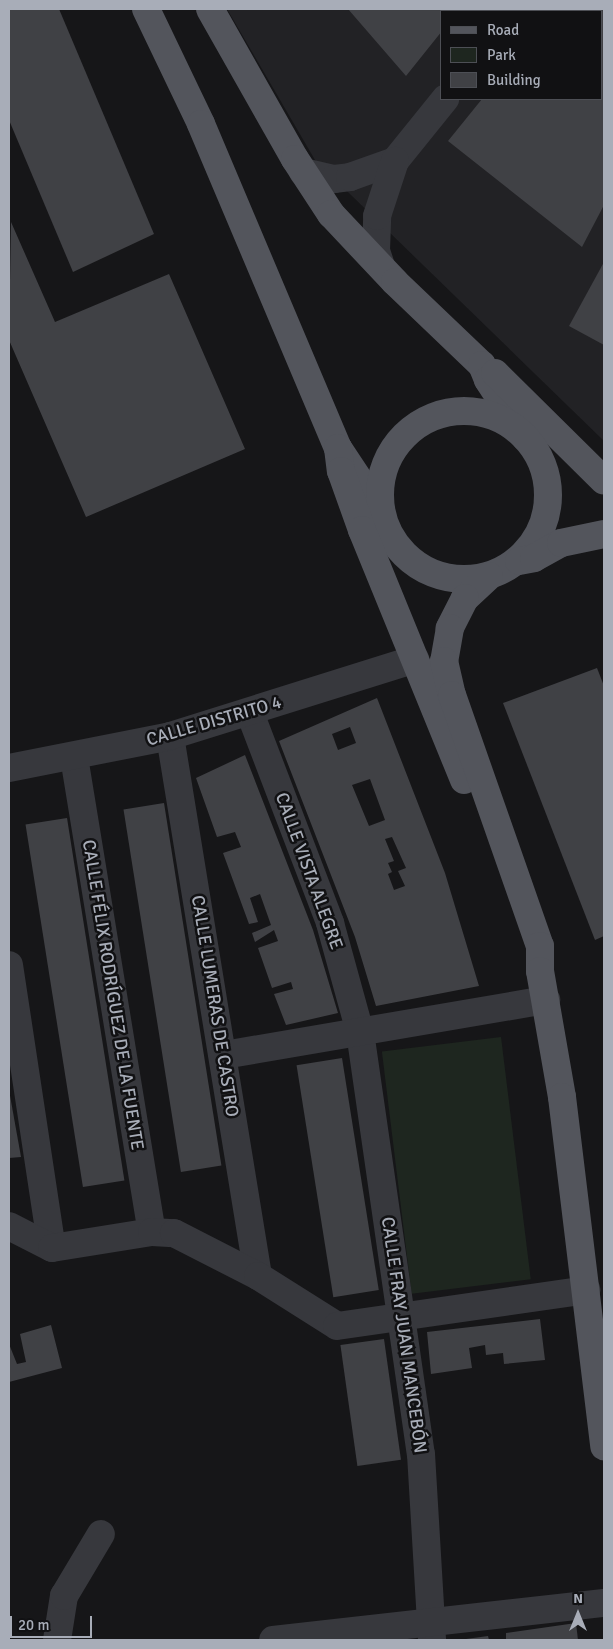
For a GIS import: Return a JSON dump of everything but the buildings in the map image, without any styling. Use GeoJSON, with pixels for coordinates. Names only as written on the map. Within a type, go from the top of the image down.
{"type":"FeatureCollection","features":[{"type":"Feature","properties":{"kind":"main road"},"geometry":{"type":"LineString","coordinates":[[146,9],[201,124],[338,448],[381,513],[394,544],[399,582],[416,629],[415,659]]}},
{"type":"Feature","properties":{"kind":"main road"},"geometry":{"type":"LineString","coordinates":[[210,9],[303,172],[332,214],[381,266],[482,365],[498,375],[604,481]]}},
{"type":"Feature","properties":{"kind":"main road"},"geometry":{"type":"LineString","coordinates":[[482,365],[488,380],[537,454],[548,492],[540,531],[515,562]]}},
{"type":"Feature","properties":{"kind":"main road"},"geometry":{"type":"LineString","coordinates":[[381,513],[379,489],[384,465],[396,444],[414,427],[435,416],[476,412],[506,422],[525,438]]}},
{"type":"Feature","properties":{"kind":"main road"},"geometry":{"type":"LineString","coordinates":[[338,448],[348,494],[488,841],[524,950],[540,971]]}},
{"type":"Feature","properties":{"kind":"main road"},"geometry":{"type":"LineString","coordinates":[[604,534],[574,539],[534,558],[515,562],[489,576],[465,598],[450,628],[444,661],[452,695],[540,946],[540,971],[562,1097],[604,1446]]}},
{"type":"Feature","properties":{"kind":"main road"},"geometry":{"type":"LineString","coordinates":[[394,544],[420,568],[436,575],[454,579],[489,576]]}},
{"type":"Feature","properties":{"kind":"street"},"geometry":{"type":"LineString","coordinates":[[381,266],[376,251],[377,216],[395,161],[444,100]]}},
{"type":"Feature","properties":{"kind":"street"},"geometry":{"type":"LineString","coordinates":[[303,172],[334,179],[350,177],[395,161]]}},
{"type":"Feature","properties":{"kind":"street","name":"CALLE DISTRITO 4"},"geometry":{"type":"LineString","coordinates":[[9,768],[74,757],[170,736],[250,713],[415,659]]}},
{"type":"Feature","properties":{"kind":"street","name":"CALLE VISTA ALEGRE"},"geometry":{"type":"LineString","coordinates":[[250,713],[330,923],[360,1032]]}},
{"type":"Feature","properties":{"kind":"street","name":"CALLE LUMERAS DE CASTRO"},"geometry":{"type":"LineString","coordinates":[[170,736],[224,1055],[258,1276]]}},
{"type":"Feature","properties":{"kind":"street","name":"CALLE FÉLIX RODRÍGUEZ DE LA FUENTE"},"geometry":{"type":"LineString","coordinates":[[74,757],[152,1232]]}},
{"type":"Feature","properties":{"kind":"street"},"geometry":{"type":"LineString","coordinates":[[9,965],[52,1248]]}},
{"type":"Feature","properties":{"kind":"street"},"geometry":{"type":"LineString","coordinates":[[224,1055],[546,1000]]}},
{"type":"Feature","properties":{"kind":"street","name":"CALLE FRAY JUAN MANCEBÓN"},"geometry":{"type":"LineString","coordinates":[[360,1032],[421,1454],[432,1631]]}},
{"type":"Feature","properties":{"kind":"street"},"geometry":{"type":"LineString","coordinates":[[9,1226],[52,1248],[152,1232],[174,1233],[258,1276],[337,1326],[586,1290]]}},
{"type":"Feature","properties":{"kind":"street"},"geometry":{"type":"LineString","coordinates":[[58,1640],[64,1596],[101,1534]]}},
{"type":"Feature","properties":{"kind":"street"},"geometry":{"type":"LineString","coordinates":[[273,1640],[432,1631],[604,1603]]}},
{"type":"Feature","properties":{"kind":"shaded area"},"geometry":{"type":"Polygon","coordinates":[[[227,9],[604,9],[604,441],[315,160],[227,9]]]}},
{"type":"Feature","properties":{"kind":"green space"},"geometry":{"type":"Polygon","coordinates":[[[501,1037],[531,1279],[412,1294],[382,1052],[501,1037]]]}}]}
